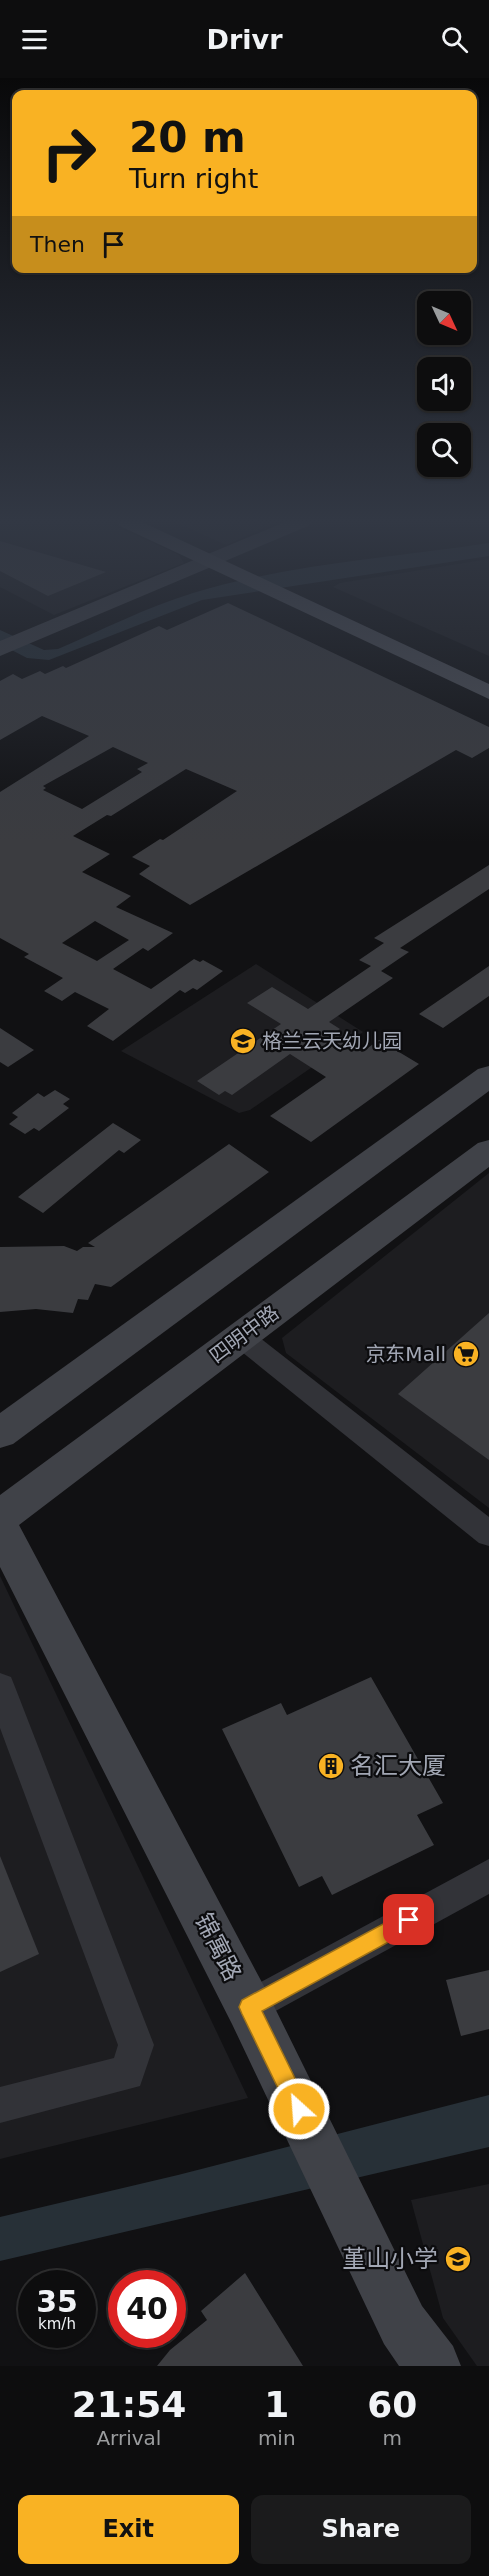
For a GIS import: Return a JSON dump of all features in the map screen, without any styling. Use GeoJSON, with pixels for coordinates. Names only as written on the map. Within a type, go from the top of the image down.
{"type":"FeatureCollection","features":[{"type":"Feature","properties":{"kind":"main road"},"geometry":{"type":"LineString","coordinates":[[0,649],[47,629]]}},
{"type":"Feature","properties":{"kind":"main road"},"geometry":{"type":"LineString","coordinates":[[365,629],[489,692]]}},
{"type":"Feature","properties":{"kind":"main road"},"geometry":{"type":"LineString","coordinates":[[374,629],[489,680]]}},
{"type":"Feature","properties":{"kind":"main road"},"geometry":{"type":"LineString","coordinates":[[0,1433],[489,1076]]}},
{"type":"Feature","properties":{"kind":"main road","name":"四明中路"},"geometry":{"type":"LineString","coordinates":[[0,1516],[489,1151]]}},
{"type":"Feature","properties":{"kind":"main road","name":"锦寓路"},"geometry":{"type":"LineString","coordinates":[[0,1528],[249,2007],[418,2345]]}},
{"type":"Feature","properties":{"kind":"street"},"geometry":{"type":"LineString","coordinates":[[240,1337],[489,1534]]}},
{"type":"Feature","properties":{"kind":"street"},"geometry":{"type":"LineString","coordinates":[[0,1687],[136,2045],[127,2073],[0,2105]]}},
{"type":"Feature","properties":{"kind":"street"},"geometry":{"type":"LineString","coordinates":[[249,2007],[489,1876]]}},
{"type":"Feature","properties":{"kind":"shaded area"},"geometry":{"type":"Polygon","coordinates":[[[103,629],[129,629],[49,660],[27,658],[0,644],[0,630],[44,650],[58,649],[103,629]]]}},
{"type":"Feature","properties":{"kind":"shaded area"},"geometry":{"type":"Polygon","coordinates":[[[427,629],[489,629],[489,656],[427,629]]]}},
{"type":"Feature","properties":{"kind":"shaded area","name":"格兰云天幼儿园"},"geometry":{"type":"Polygon","coordinates":[[[256,964],[363,1032],[250,1110],[239,1113],[121,1051],[256,964]]]}},
{"type":"Feature","properties":{"kind":"shaded area"},"geometry":{"type":"Polygon","coordinates":[[[489,1173],[489,1508],[286,1353],[282,1338],[489,1173]]]}},
{"type":"Feature","properties":{"kind":"shaded area"},"geometry":{"type":"Polygon","coordinates":[[[0,1576],[248,2098],[0,2159],[0,1576]]]}},
{"type":"Feature","properties":{"kind":"shaded area"},"geometry":{"type":"Polygon","coordinates":[[[489,2095],[489,2147],[0,2261],[0,2217],[178,2175],[489,2095]]]}},
{"type":"Feature","properties":{"kind":"shaded area","name":"堇山小学"},"geometry":{"type":"Polygon","coordinates":[[[489,2184],[489,2366],[477,2366],[443,2318],[411,2200],[489,2184]]]}},
{"type":"Feature","properties":{"kind":"building"},"geometry":{"type":"Polygon","coordinates":[[[153,629],[282,629],[489,727],[489,748],[472,758],[456,750],[190,905],[139,874],[150,866],[132,857],[160,839],[163,840],[237,791],[186,769],[111,816],[107,815],[73,836],[110,854],[82,872],[131,896],[116,907],[173,933],[148,951],[143,948],[113,969],[151,989],[194,959],[200,962],[203,960],[223,971],[197,990],[193,988],[185,993],[180,990],[113,1041],[87,1026],[109,1009],[75,992],[62,1001],[44,991],[63,978],[24,957],[29,954],[0,938],[0,792],[89,736],[42,716],[0,740],[0,681],[13,674],[22,679],[40,671],[45,674],[63,666],[66,668],[153,629]],[[113,747],[43,786],[46,788],[43,790],[82,809],[142,772],[137,769],[148,763],[113,747]],[[95,921],[62,943],[97,961],[129,940],[95,921]]]}},
{"type":"Feature","properties":{"kind":"building"},"geometry":{"type":"Polygon","coordinates":[[[489,865],[489,889],[400,948],[409,952],[381,971],[393,978],[329,1022],[340,1029],[334,1033],[362,1052],[379,1040],[419,1064],[311,1142],[270,1116],[326,1077],[290,1054],[232,1095],[225,1091],[219,1095],[197,1081],[281,1024],[247,1003],[272,987],[308,1009],[371,966],[359,960],[384,943],[374,938],[489,865]]]}},
{"type":"Feature","properties":{"kind":"building"},"geometry":{"type":"Polygon","coordinates":[[[489,966],[489,996],[443,1028],[419,1014],[489,966]]]}},
{"type":"Feature","properties":{"kind":"building"},"geometry":{"type":"Polygon","coordinates":[[[0,1028],[34,1050],[8,1067],[0,1062],[0,1028]]]}},
{"type":"Feature","properties":{"kind":"building"},"geometry":{"type":"Polygon","coordinates":[[[55,1090],[70,1099],[63,1104],[69,1108],[39,1131],[34,1128],[25,1134],[9,1124],[18,1117],[12,1113],[38,1093],[44,1097],[55,1090]]]}},
{"type":"Feature","properties":{"kind":"building"},"geometry":{"type":"Polygon","coordinates":[[[113,1123],[141,1140],[124,1153],[119,1150],[43,1213],[18,1197],[113,1123]]]}},
{"type":"Feature","properties":{"kind":"building"},"geometry":{"type":"Polygon","coordinates":[[[229,1144],[269,1172],[111,1287],[95,1284],[88,1300],[78,1299],[73,1313],[36,1309],[0,1312],[0,1247],[64,1246],[77,1251],[83,1247],[95,1247],[88,1243],[229,1144]]]}},
{"type":"Feature","properties":{"kind":"building","name":"京东Mall"},"geometry":{"type":"Polygon","coordinates":[[[489,1313],[489,1460],[398,1394],[489,1313]]]}},
{"type":"Feature","properties":{"kind":"building","name":"名汇大厦"},"geometry":{"type":"Polygon","coordinates":[[[371,1677],[443,1803],[417,1815],[434,1845],[332,1895],[322,1876],[299,1887],[222,1729],[281,1703],[287,1715],[371,1677]]]}},
{"type":"Feature","properties":{"kind":"building"},"geometry":{"type":"Polygon","coordinates":[[[0,1856],[39,1954],[0,1972],[0,1856]]]}},
{"type":"Feature","properties":{"kind":"building"},"geometry":{"type":"Polygon","coordinates":[[[489,1970],[489,2029],[461,2036],[446,1980],[489,1970]]]}},
{"type":"Feature","properties":{"kind":"building"},"geometry":{"type":"Polygon","coordinates":[[[245,2273],[303,2366],[157,2366],[172,2348],[186,2348],[186,2337],[207,2320],[201,2311],[245,2273]]]}},
{"type":"Feature","properties":{"kind":"place","name":"格兰云天幼儿园"},"geometry":{"type":"Point","coordinates":[243,1041]}},
{"type":"Feature","properties":{"kind":"place","name":"京东Mall"},"geometry":{"type":"Point","coordinates":[466,1354]}},
{"type":"Feature","properties":{"kind":"place","name":"名汇大厦"},"geometry":{"type":"Point","coordinates":[331,1766]}},
{"type":"Feature","properties":{"kind":"place","name":"堇山小学"},"geometry":{"type":"Point","coordinates":[458,2259]}},
{"type":"Feature","properties":{"kind":"route"},"geometry":{"type":"LineString","coordinates":[[299,2109],[249,2007],[409,1920]]}}]}
